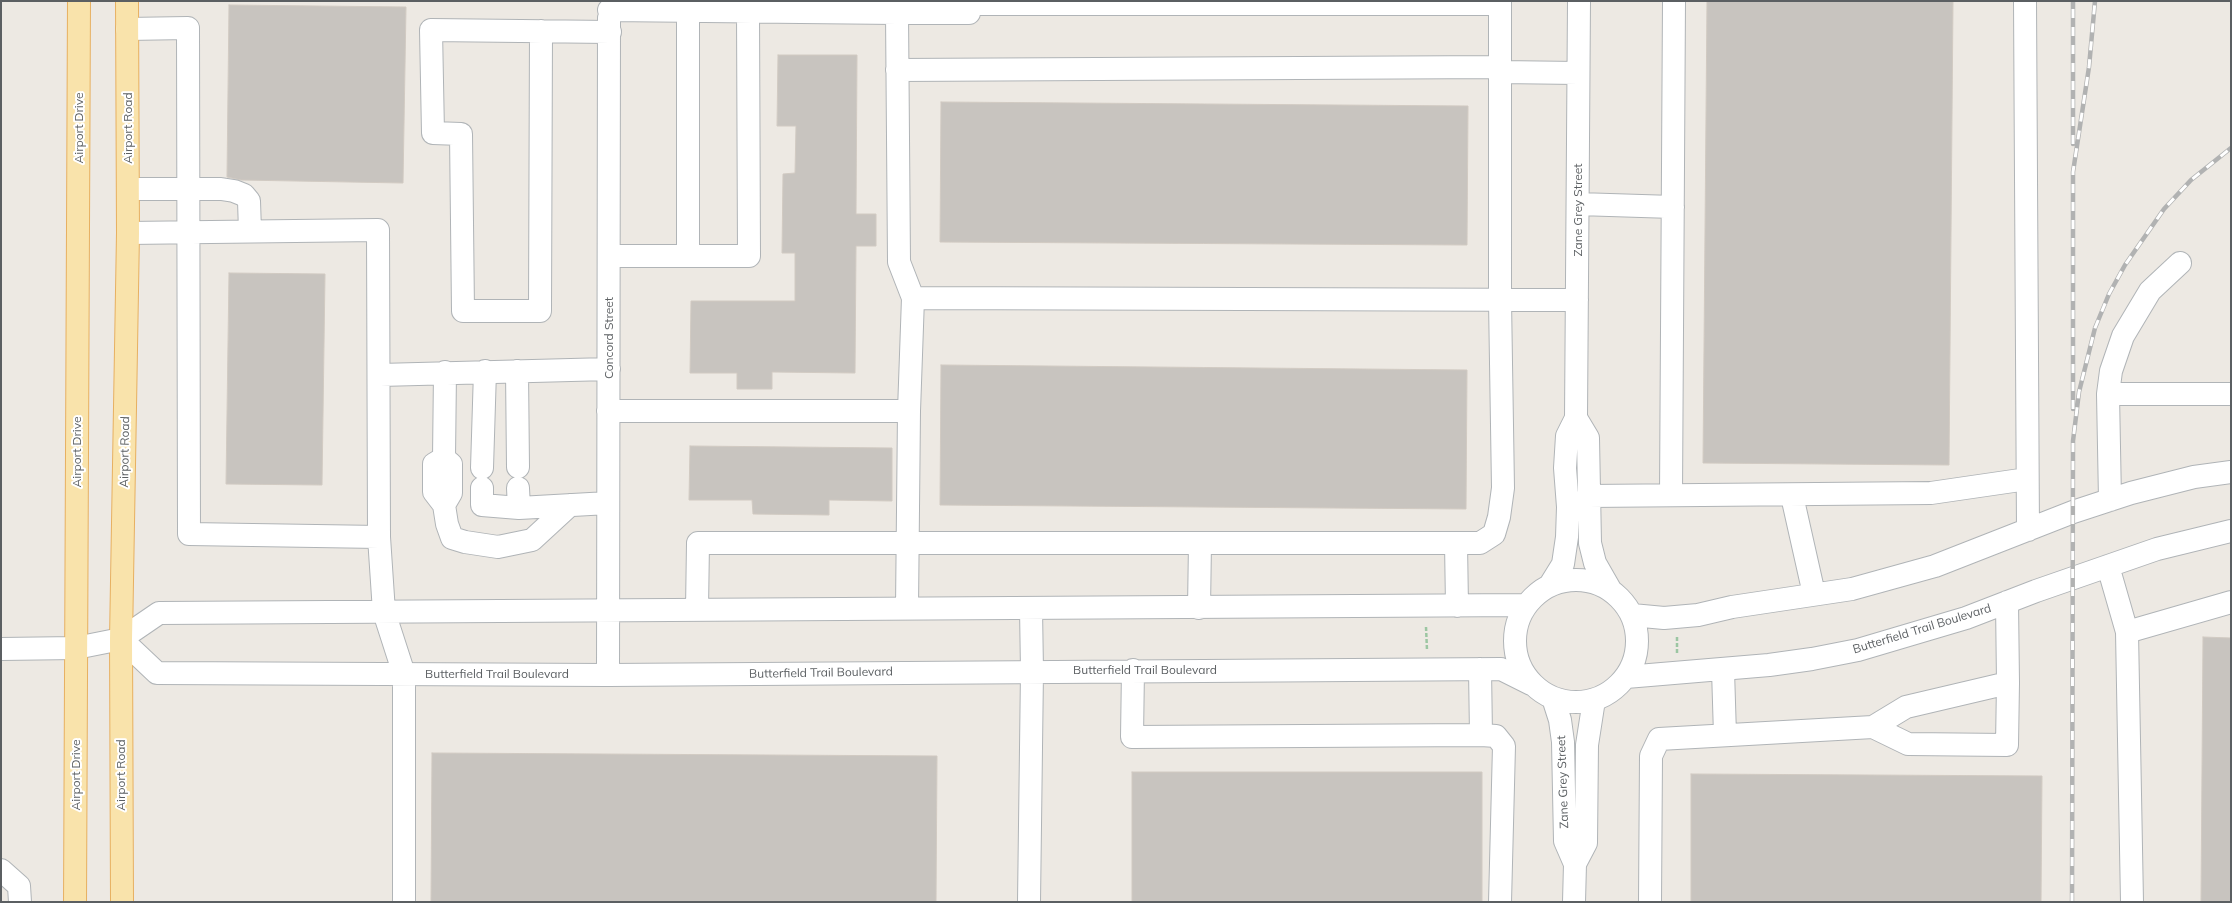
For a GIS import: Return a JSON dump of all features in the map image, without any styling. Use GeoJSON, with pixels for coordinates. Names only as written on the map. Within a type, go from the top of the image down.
{"type":"FeatureCollection","features":[{"type":"Feature","properties":{"kind":"main road","name":"Airport Drive"},"geometry":{"type":"LineString","coordinates":[[75,902],[79,1]]}},
{"type":"Feature","properties":{"kind":"main road","name":"Airport Road"},"geometry":{"type":"LineString","coordinates":[[122,902],[121,639],[128,233],[127,1]]}},
{"type":"Feature","properties":{"kind":"street","name":"Zane Grey Street"},"geometry":{"type":"LineString","coordinates":[[1550,585],[1563,564],[1567,537],[1568,507],[1564,468],[1567,436],[1576,418],[1578,1]]}},
{"type":"Feature","properties":{"kind":"street"},"geometry":{"type":"LineString","coordinates":[[1671,495],[1674,1]]}},
{"type":"Feature","properties":{"kind":"street"},"geometry":{"type":"LineString","coordinates":[[2025,1],[2028,530]]}},
{"type":"Feature","properties":{"kind":"street"},"geometry":{"type":"LineString","coordinates":[[609,6],[688,6],[748,12],[897,7],[969,13],[969,2],[1500,3],[1500,300],[1503,488],[1500,517],[1494,534],[1480,543],[698,543],[697,609]]}},
{"type":"Feature","properties":{"kind":"street","name":"Concord Street"},"geometry":{"type":"LineString","coordinates":[[608,675],[609,6]]}},
{"type":"Feature","properties":{"kind":"street"},"geometry":{"type":"LineString","coordinates":[[688,6],[688,256]]}},
{"type":"Feature","properties":{"kind":"street"},"geometry":{"type":"LineString","coordinates":[[897,7],[899,262],[913,298],[909,411],[908,608]]}},
{"type":"Feature","properties":{"kind":"street"},"geometry":{"type":"LineString","coordinates":[[609,256],[749,256],[748,12]]}},
{"type":"Feature","properties":{"kind":"street"},"geometry":{"type":"LineString","coordinates":[[127,29],[188,28],[189,534],[379,537]]}},
{"type":"Feature","properties":{"kind":"street"},"geometry":{"type":"LineString","coordinates":[[541,31],[540,311],[463,311],[461,134],[433,133],[431,30],[541,31],[610,32]]}},
{"type":"Feature","properties":{"kind":"street"},"geometry":{"type":"LineString","coordinates":[[898,70],[1500,69],[1578,73]]}},
{"type":"Feature","properties":{"kind":"street"},"geometry":{"type":"LineString","coordinates":[[128,189],[221,189],[244,195],[248,201],[250,231]]}},
{"type":"Feature","properties":{"kind":"street"},"geometry":{"type":"LineString","coordinates":[[1578,204],[1673,207]]}},
{"type":"Feature","properties":{"kind":"street"},"geometry":{"type":"LineString","coordinates":[[128,233],[378,230],[380,375],[379,537],[384,612],[404,674],[404,902]]}},
{"type":"Feature","properties":{"kind":"street"},"geometry":{"type":"LineString","coordinates":[[2110,500],[2108,394],[2111,370],[2123,336],[2150,292],[2180,263]]}},
{"type":"Feature","properties":{"kind":"street"},"geometry":{"type":"LineString","coordinates":[[913,298],[1577,300]]}},
{"type":"Feature","properties":{"kind":"street"},"geometry":{"type":"LineString","coordinates":[[380,375],[517,370],[609,369]]}},
{"type":"Feature","properties":{"kind":"street"},"geometry":{"type":"LineString","coordinates":[[517,370],[518,467]]}},
{"type":"Feature","properties":{"kind":"street"},"geometry":{"type":"LineString","coordinates":[[485,371],[482,505],[519,498],[570,505],[608,503]]}},
{"type":"Feature","properties":{"kind":"street"},"geometry":{"type":"LineString","coordinates":[[445,372],[444,458],[434,464],[434,492],[444,505],[446,524],[452,538],[464,542],[498,547],[532,540],[570,505]]}},
{"type":"Feature","properties":{"kind":"street"},"geometry":{"type":"LineString","coordinates":[[2108,394],[2231,394]]}},
{"type":"Feature","properties":{"kind":"street"},"geometry":{"type":"LineString","coordinates":[[608,411],[909,411]]}},
{"type":"Feature","properties":{"kind":"street"},"geometry":{"type":"LineString","coordinates":[[1576,418],[1588,438],[1589,537],[1595,564],[1611,591],[1632,615],[1638,646],[1626,677],[1612,691],[1594,700],[1573,703],[1553,698],[1531,684],[1517,659],[1515,631],[1526,605],[1550,585],[1581,580],[1611,591]]}},
{"type":"Feature","properties":{"kind":"street"},"geometry":{"type":"LineString","coordinates":[[1632,615],[1664,618],[1698,614],[1852,589],[1934,566],[2110,500],[2194,477],[2231,472]]}},
{"type":"Feature","properties":{"kind":"street"},"geometry":{"type":"LineString","coordinates":[[1588,496],[1792,496],[1931,492],[2027,478]]}},
{"type":"Feature","properties":{"kind":"street"},"geometry":{"type":"LineString","coordinates":[[1792,496],[1814,594]]}},
{"type":"Feature","properties":{"kind":"street","name":"Butterfield Trail Boulevard"},"geometry":{"type":"LineString","coordinates":[[1626,677],[1723,670],[1812,659],[1858,650],[1966,618],[2157,549],[2231,531]]}},
{"type":"Feature","properties":{"kind":"street"},"geometry":{"type":"LineString","coordinates":[[1199,608],[1200,543]]}},
{"type":"Feature","properties":{"kind":"street"},"geometry":{"type":"LineString","coordinates":[[1456,543],[1458,606]]}},
{"type":"Feature","properties":{"kind":"street"},"geometry":{"type":"LineString","coordinates":[[2108,566],[2127,632],[2132,902]]}},
{"type":"Feature","properties":{"kind":"street"},"geometry":{"type":"LineString","coordinates":[[1873,727],[1908,744],[2007,745],[2007,602]]}},
{"type":"Feature","properties":{"kind":"street"},"geometry":{"type":"LineString","coordinates":[[2127,632],[2231,602]]}},
{"type":"Feature","properties":{"kind":"street"},"geometry":{"type":"LineString","coordinates":[[11,649],[76,648],[121,639],[159,613],[608,609],[1031,609],[1526,605]]}},
{"type":"Feature","properties":{"kind":"street"},"geometry":{"type":"LineString","coordinates":[[1029,902],[1032,671],[1031,609]]}},
{"type":"Feature","properties":{"kind":"street","name":"Butterfield Trail Boulevard"},"geometry":{"type":"LineString","coordinates":[[121,639],[157,673],[608,675],[1133,670],[1501,669],[1531,684]]}},
{"type":"Feature","properties":{"kind":"street"},"geometry":{"type":"LineString","coordinates":[[1480,669],[1481,735]]}},
{"type":"Feature","properties":{"kind":"street"},"geometry":{"type":"LineString","coordinates":[[1133,670],[1132,736],[1496,736],[1504,746],[1500,902]]}},
{"type":"Feature","properties":{"kind":"street"},"geometry":{"type":"LineString","coordinates":[[1723,670],[1725,735]]}},
{"type":"Feature","properties":{"kind":"street"},"geometry":{"type":"LineString","coordinates":[[1650,902],[1650,756],[1659,739],[1873,727],[1906,707],[2008,683]]}},
{"type":"Feature","properties":{"kind":"street","name":"Zane Grey Street"},"geometry":{"type":"LineString","coordinates":[[1553,698],[1560,720],[1563,745],[1565,841],[1575,864],[1574,902]]}},
{"type":"Feature","properties":{"kind":"street","name":"Zane Grey Street"},"geometry":{"type":"LineString","coordinates":[[1575,864],[1586,843],[1587,745],[1594,700]]}},
{"type":"Feature","properties":{"kind":"street"},"geometry":{"type":"LineString","coordinates":[[1,870],[19,886],[20,902]]}},
{"type":"Feature","properties":{"kind":"path"},"geometry":{"type":"LineString","coordinates":[[1426,620],[1427,652]]}},
{"type":"Feature","properties":{"kind":"path"},"geometry":{"type":"LineString","coordinates":[[1676,656],[1677,630]]}},
{"type":"Feature","properties":{"kind":"building"},"geometry":{"type":"Polygon","coordinates":[[[1707,1],[1953,1],[1949,465],[1703,463],[1707,1]]]}},
{"type":"Feature","properties":{"kind":"building"},"geometry":{"type":"Polygon","coordinates":[[[229,5],[406,7],[403,183],[241,180],[227,177],[229,5]]]}},
{"type":"Feature","properties":{"kind":"building"},"geometry":{"type":"Polygon","coordinates":[[[778,55],[857,55],[856,214],[876,214],[876,246],[856,246],[855,373],[772,372],[772,389],[737,389],[737,373],[690,373],[691,301],[795,301],[795,253],[782,253],[783,174],[795,173],[796,126],[777,126],[778,55]]]}},
{"type":"Feature","properties":{"kind":"building"},"geometry":{"type":"Polygon","coordinates":[[[941,102],[1468,106],[1467,245],[940,242],[941,102]]]}},
{"type":"Feature","properties":{"kind":"building"},"geometry":{"type":"Polygon","coordinates":[[[229,273],[325,274],[322,485],[226,484],[229,273]]]}},
{"type":"Feature","properties":{"kind":"building"},"geometry":{"type":"Polygon","coordinates":[[[941,365],[1467,370],[1466,509],[940,505],[941,365]]]}},
{"type":"Feature","properties":{"kind":"building"},"geometry":{"type":"Polygon","coordinates":[[[690,446],[892,448],[892,501],[829,500],[829,515],[753,514],[752,500],[689,500],[690,446]]]}},
{"type":"Feature","properties":{"kind":"building"},"geometry":{"type":"Polygon","coordinates":[[[2203,637],[2231,638],[2231,902],[2201,902],[2203,637]]]}},
{"type":"Feature","properties":{"kind":"building"},"geometry":{"type":"Polygon","coordinates":[[[432,753],[937,756],[936,902],[431,902],[432,753]]]}},
{"type":"Feature","properties":{"kind":"building"},"geometry":{"type":"Polygon","coordinates":[[[1132,772],[1482,772],[1482,902],[1132,902],[1132,772]]]}},
{"type":"Feature","properties":{"kind":"building"},"geometry":{"type":"Polygon","coordinates":[[[1691,774],[2042,776],[2041,902],[1691,902],[1691,774]]]}},
{"type":"Feature","properties":{"kind":"railway"},"geometry":{"type":"LineString","coordinates":[[2073,1],[2073,144]]}},
{"type":"Feature","properties":{"kind":"railway"},"geometry":{"type":"LineString","coordinates":[[2073,409],[2073,172],[2089,67],[2095,1]]}},
{"type":"Feature","properties":{"kind":"railway"},"geometry":{"type":"LineString","coordinates":[[2072,902],[2073,441],[2079,392],[2095,328],[2109,294],[2125,265],[2164,209],[2191,180],[2231,148]]}}]}
